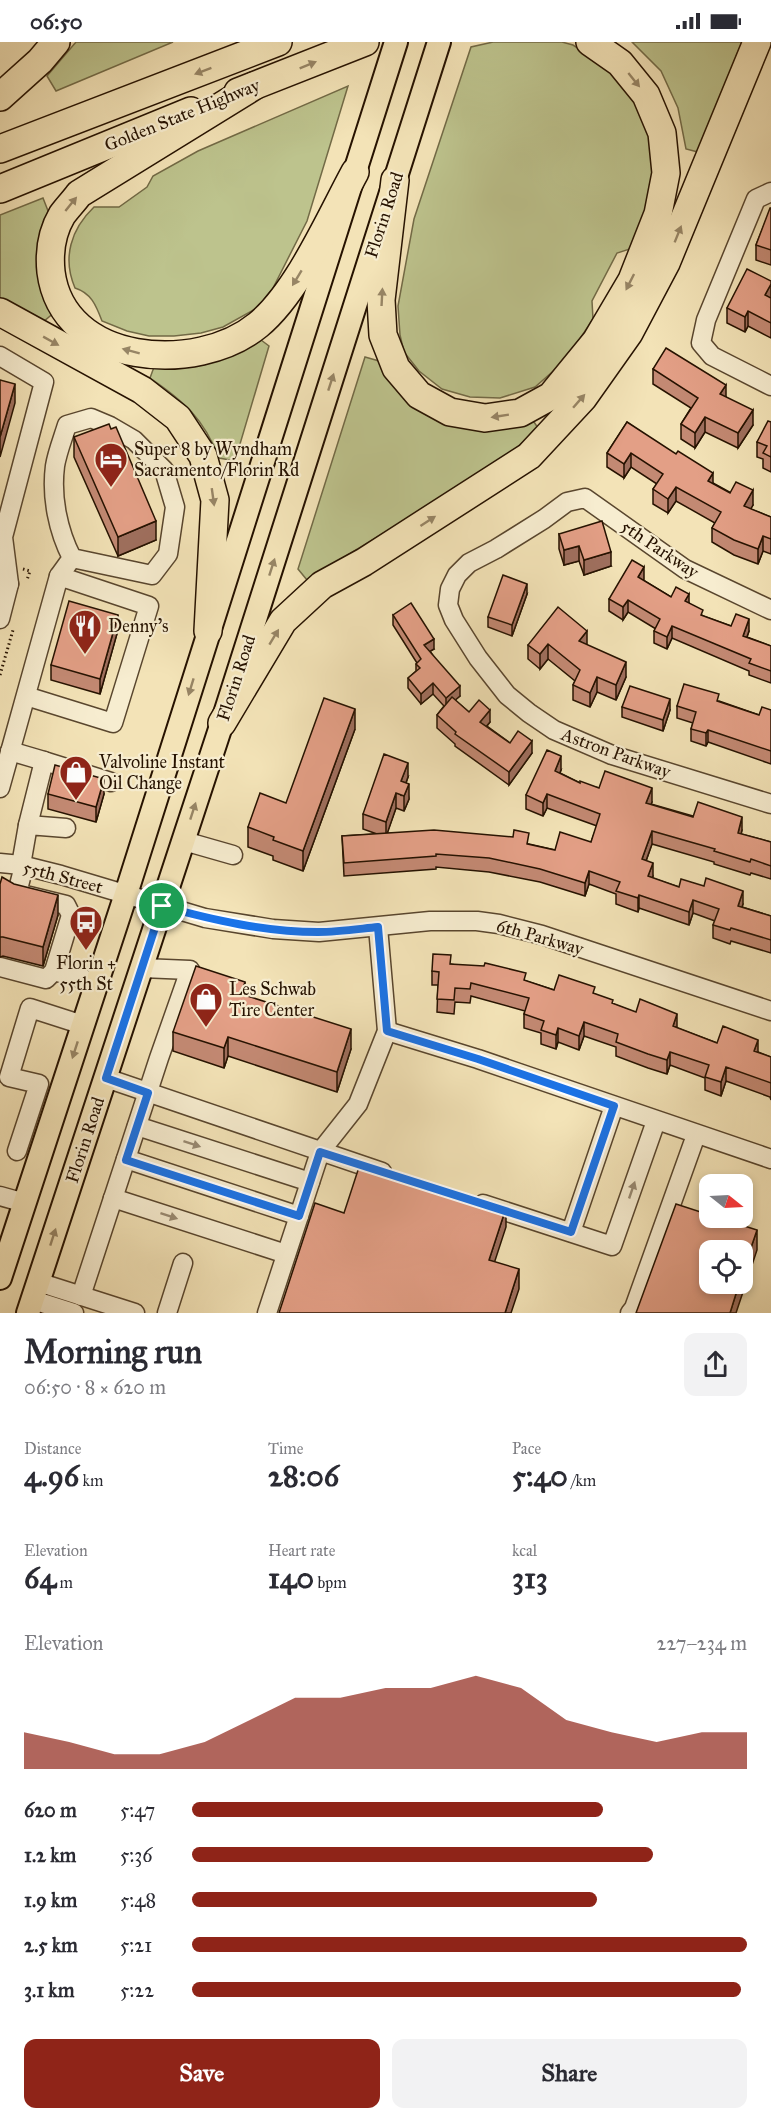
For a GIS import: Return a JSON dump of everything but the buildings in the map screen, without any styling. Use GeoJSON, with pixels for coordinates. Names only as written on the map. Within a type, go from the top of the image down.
{"type":"FeatureCollection","features":[{"type":"Feature","properties":{"kind":"highway"},"geometry":{"type":"LineString","coordinates":[[0,97],[40,61],[56,42]]}},
{"type":"Feature","properties":{"kind":"highway","name":"Golden State Highway"},"geometry":{"type":"LineString","coordinates":[[0,149],[278,42]]}},
{"type":"Feature","properties":{"kind":"highway","name":"Golden State Highway"},"geometry":{"type":"LineString","coordinates":[[0,189],[367,42]]}},
{"type":"Feature","properties":{"kind":"highway"},"geometry":{"type":"LineString","coordinates":[[395,180],[381,300],[383,335],[396,368],[419,395],[450,412],[485,418],[520,413],[551,396],[596,341],[632,280],[658,214],[666,174],[662,133],[646,95],[620,63],[590,42]]}},
{"type":"Feature","properties":{"kind":"highway"},"geometry":{"type":"LineString","coordinates":[[222,723],[283,621],[322,585],[364,562],[529,456],[583,398],[629,333],[666,263],[756,42]]}},
{"type":"Feature","properties":{"kind":"highway"},"geometry":{"type":"LineString","coordinates":[[254,86],[79,194],[62,216],[49,255],[53,289],[70,319],[97,340],[137,353],[178,355],[219,347],[257,325],[285,296],[355,172]]}},
{"type":"Feature","properties":{"kind":"highway"},"geometry":{"type":"LineString","coordinates":[[0,312],[142,390],[178,418],[203,456],[215,500],[208,631]]}},
{"type":"Feature","properties":{"kind":"main road","name":"Florin Road"},"geometry":{"type":"LineString","coordinates":[[0,1278],[126,894],[396,42]]}},
{"type":"Feature","properties":{"kind":"main road","name":"Florin Road"},"geometry":{"type":"LineString","coordinates":[[33,1298],[184,841],[439,42]]}},
{"type":"Feature","properties":{"kind":"street"},"geometry":{"type":"LineString","coordinates":[[771,192],[756,199],[706,320],[701,343],[712,356],[771,386]]}},
{"type":"Feature","properties":{"kind":"street"},"geometry":{"type":"LineString","coordinates":[[0,356],[44,382],[3,537],[4,583],[0,619]]}},
{"type":"Feature","properties":{"kind":"street"},"geometry":{"type":"LineString","coordinates":[[91,418],[110,426],[134,441],[164,470],[175,507],[168,554],[152,575],[72,558],[62,539],[55,502],[55,466],[67,425],[91,418]]}},
{"type":"Feature","properties":{"kind":"street","name":"5th Parkway"},"geometry":{"type":"LineString","coordinates":[[585,498],[685,569],[771,610]]}},
{"type":"Feature","properties":{"kind":"street","name":"Astron Parkway"},"geometry":{"type":"LineString","coordinates":[[585,498],[567,501],[544,519],[469,563],[457,575],[450,589],[448,605],[454,620],[478,658],[507,694],[554,730],[612,755],[771,804]]}},
{"type":"Feature","properties":{"kind":"street"},"geometry":{"type":"LineString","coordinates":[[0,788],[59,576],[72,558]]}},
{"type":"Feature","properties":{"kind":"street"},"geometry":{"type":"LineString","coordinates":[[26,696],[113,723],[149,606],[59,576]]}},
{"type":"Feature","properties":{"kind":"street"},"geometry":{"type":"LineString","coordinates":[[10,751],[111,782]]}},
{"type":"Feature","properties":{"kind":"street"},"geometry":{"type":"LineString","coordinates":[[0,967],[46,979],[54,971],[71,915],[66,905],[8,891],[22,866],[28,825],[44,761]]}},
{"type":"Feature","properties":{"kind":"street"},"geometry":{"type":"LineString","coordinates":[[28,825],[66,828]]}},
{"type":"Feature","properties":{"kind":"street"},"geometry":{"type":"LineString","coordinates":[[184,841],[233,855]]}},
{"type":"Feature","properties":{"kind":"street","name":"55th Street"},"geometry":{"type":"LineString","coordinates":[[0,863],[61,874],[126,894]]}},
{"type":"Feature","properties":{"kind":"street","name":"6th Parkway"},"geometry":{"type":"LineString","coordinates":[[126,894],[227,923],[273,929],[319,932],[430,921],[477,921],[499,924],[542,935],[771,1011]]}},
{"type":"Feature","properties":{"kind":"street"},"geometry":{"type":"LineString","coordinates":[[267,1313],[320,1152],[358,1104],[387,1031],[378,927]]}},
{"type":"Feature","properties":{"kind":"street"},"geometry":{"type":"LineString","coordinates":[[77,1305],[190,970],[142,968]]}},
{"type":"Feature","properties":{"kind":"street"},"geometry":{"type":"LineString","coordinates":[[54,971],[97,983]]}},
{"type":"Feature","properties":{"kind":"street"},"geometry":{"type":"LineString","coordinates":[[61,1091],[9,1077],[30,1008],[83,1025]]}},
{"type":"Feature","properties":{"kind":"street"},"geometry":{"type":"LineString","coordinates":[[387,1031],[478,1059],[771,1159]]}},
{"type":"Feature","properties":{"kind":"street"},"geometry":{"type":"LineString","coordinates":[[106,1078],[402,1178]]}},
{"type":"Feature","properties":{"kind":"street"},"geometry":{"type":"LineString","coordinates":[[17,1151],[39,1084]]}},
{"type":"Feature","properties":{"kind":"street"},"geometry":{"type":"LineString","coordinates":[[571,1232],[614,1106]]}},
{"type":"Feature","properties":{"kind":"street"},"geometry":{"type":"LineString","coordinates":[[463,1198],[612,1245],[656,1121]]}},
{"type":"Feature","properties":{"kind":"street"},"geometry":{"type":"LineString","coordinates":[[137,1126],[310,1182]]}},
{"type":"Feature","properties":{"kind":"street"},"geometry":{"type":"LineString","coordinates":[[630,1313],[696,1135]]}},
{"type":"Feature","properties":{"kind":"street"},"geometry":{"type":"LineString","coordinates":[[126,1160],[299,1216]]}},
{"type":"Feature","properties":{"kind":"street"},"geometry":{"type":"LineString","coordinates":[[0,1196],[25,1203]]}},
{"type":"Feature","properties":{"kind":"street"},"geometry":{"type":"LineString","coordinates":[[113,1198],[286,1254]]}},
{"type":"Feature","properties":{"kind":"street"},"geometry":{"type":"LineString","coordinates":[[167,1313],[183,1263]]}},
{"type":"Feature","properties":{"kind":"street"},"geometry":{"type":"LineString","coordinates":[[33,1298],[135,1313]]}},
{"type":"Feature","properties":{"kind":"green space"},"geometry":{"type":"Polygon","coordinates":[[[76,42],[173,42],[56,91],[47,76],[76,42]]]}},
{"type":"Feature","properties":{"kind":"green space"},"geometry":{"type":"Polygon","coordinates":[[[493,42],[562,42],[573,45],[605,66],[632,92],[650,130],[655,158],[652,192],[633,248],[617,253],[592,301],[593,319],[566,360],[535,387],[500,398],[470,397],[442,389],[419,371],[404,352],[398,306],[414,219],[471,47],[493,42]]]}},
{"type":"Feature","properties":{"kind":"green space"},"geometry":{"type":"Polygon","coordinates":[[[632,42],[742,42],[698,152],[686,149],[678,108],[661,71],[632,42]]]}},
{"type":"Feature","properties":{"kind":"green space"},"geometry":{"type":"Polygon","coordinates":[[[348,86],[307,221],[273,288],[257,308],[223,327],[201,333],[174,336],[149,336],[127,331],[102,321],[92,300],[81,290],[75,288],[69,266],[74,234],[94,207],[119,207],[147,187],[153,176],[198,151],[348,86]]]}},
{"type":"Feature","properties":{"kind":"green space"},"geometry":{"type":"Polygon","coordinates":[[[43,198],[50,216],[56,311],[43,322],[0,299],[0,215],[43,198]]]}},
{"type":"Feature","properties":{"kind":"green space"},"geometry":{"type":"Polygon","coordinates":[[[257,337],[269,346],[235,461],[219,458],[207,432],[192,412],[150,378],[154,367],[257,337]]]}},
{"type":"Feature","properties":{"kind":"green space"},"geometry":{"type":"Polygon","coordinates":[[[365,357],[379,361],[398,389],[530,416],[538,428],[511,453],[475,477],[307,580],[298,569],[365,357]]]}},
{"type":"Feature","properties":{"kind":"place","name":"Super 8 by Wyndham Sacramento/Florin Rd"},"geometry":{"type":"Point","coordinates":[111,488]}},
{"type":"Feature","properties":{"kind":"place","name":"Denny's"},"geometry":{"type":"Point","coordinates":[85,655]}},
{"type":"Feature","properties":{"kind":"place","name":"Valvoline Instant Oil Change"},"geometry":{"type":"Point","coordinates":[76,801]}},
{"type":"Feature","properties":{"kind":"place","name":"Florin + 55th St"},"geometry":{"type":"Point","coordinates":[86,951]}},
{"type":"Feature","properties":{"kind":"place","name":"Les Schwab Tire Center"},"geometry":{"type":"Point","coordinates":[206,1028]}},
{"type":"Feature","properties":{"kind":"route"},"geometry":{"type":"LineString","coordinates":[[162,906],[227,923],[273,929],[319,932],[378,927],[387,1031],[478,1059],[614,1106],[571,1232],[320,1152],[299,1216],[126,1160],[148,1093],[106,1078],[162,906]]}}]}
